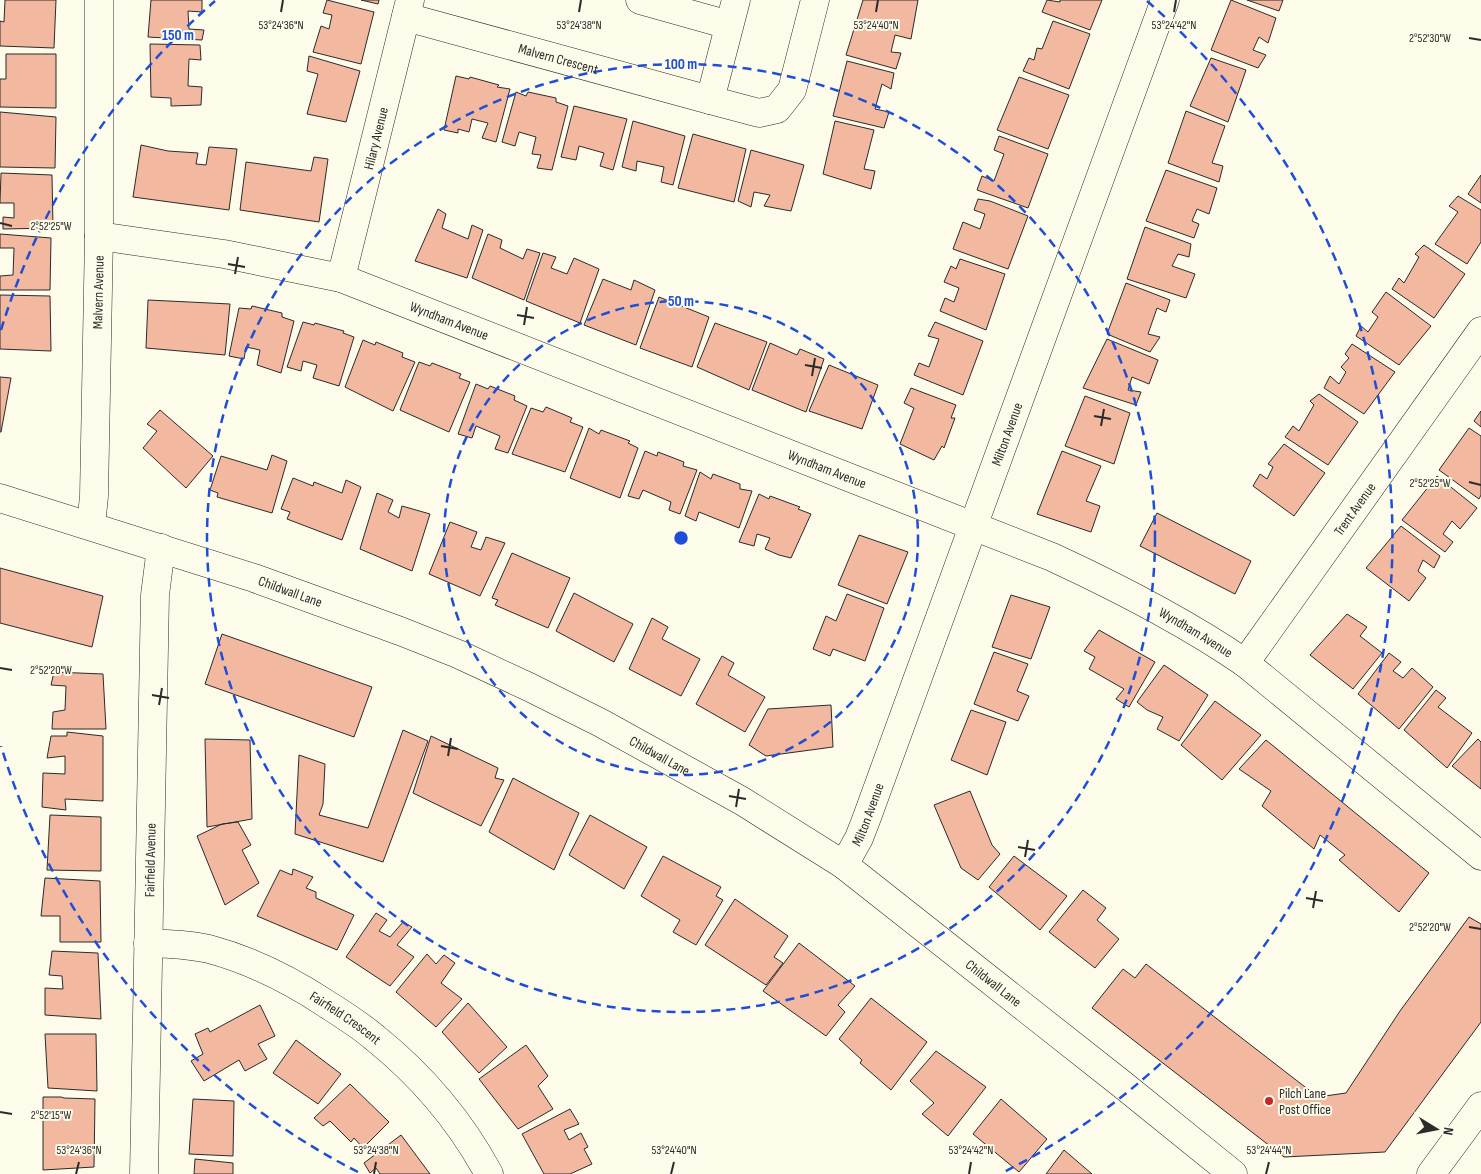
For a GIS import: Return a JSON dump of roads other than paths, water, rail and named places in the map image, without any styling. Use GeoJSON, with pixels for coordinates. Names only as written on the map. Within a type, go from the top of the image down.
{"type":"FeatureCollection","features":[{"type":"Feature","properties":{"kind":"street","name":"Malvern Avenue"},"geometry":{"type":"LineString","coordinates":[[91,526],[94,496],[100,236],[99,0]]}},
{"type":"Feature","properties":{"kind":"street"},"geometry":{"type":"LineString","coordinates":[[640,0],[733,13],[710,100]]}},
{"type":"Feature","properties":{"kind":"street","name":"Malvern Crescent"},"geometry":{"type":"LineString","coordinates":[[408,9],[759,114],[777,109],[792,90],[815,0]]}},
{"type":"Feature","properties":{"kind":"street","name":"Milton Avenue"},"geometry":{"type":"LineString","coordinates":[[844,865],[866,820],[1165,0]]}},
{"type":"Feature","properties":{"kind":"street","name":"Hilary Avenue"},"geometry":{"type":"LineString","coordinates":[[341,278],[408,9]]}},
{"type":"Feature","properties":{"kind":"street","name":"Wyndham Avenue"},"geometry":{"type":"LineString","coordinates":[[100,236],[224,254],[341,278],[1052,557],[1136,598],[1212,640],[1244,663],[1481,856]]}},
{"type":"Feature","properties":{"kind":"street","name":"Trent Avenue"},"geometry":{"type":"LineString","coordinates":[[1244,663],[1481,331]]}},
{"type":"Feature","properties":{"kind":"street","name":"Childwall Lane"},"geometry":{"type":"LineString","coordinates":[[0,498],[254,578],[400,631],[458,654],[520,682],[601,723],[742,801],[844,865],[1233,1174]]}},
{"type":"Feature","properties":{"kind":"street","name":"Fairfield Avenue"},"geometry":{"type":"LineString","coordinates":[[144,1174],[155,595],[161,548]]}},
{"type":"Feature","properties":{"kind":"street","name":"Fairfield Crescent"},"geometry":{"type":"LineString","coordinates":[[148,943],[181,944],[233,957],[269,972],[300,988],[338,1012],[375,1038],[413,1074],[467,1137],[489,1174]]}},
{"type":"Feature","properties":{"kind":"street"},"geometry":{"type":"LineString","coordinates":[[1431,1174],[1481,1106]]}},
{"type":"Feature","properties":{"kind":"place","name":"Pilch Lane Post Office"},"geometry":{"type":"Point","coordinates":[1269,1101]}}]}
